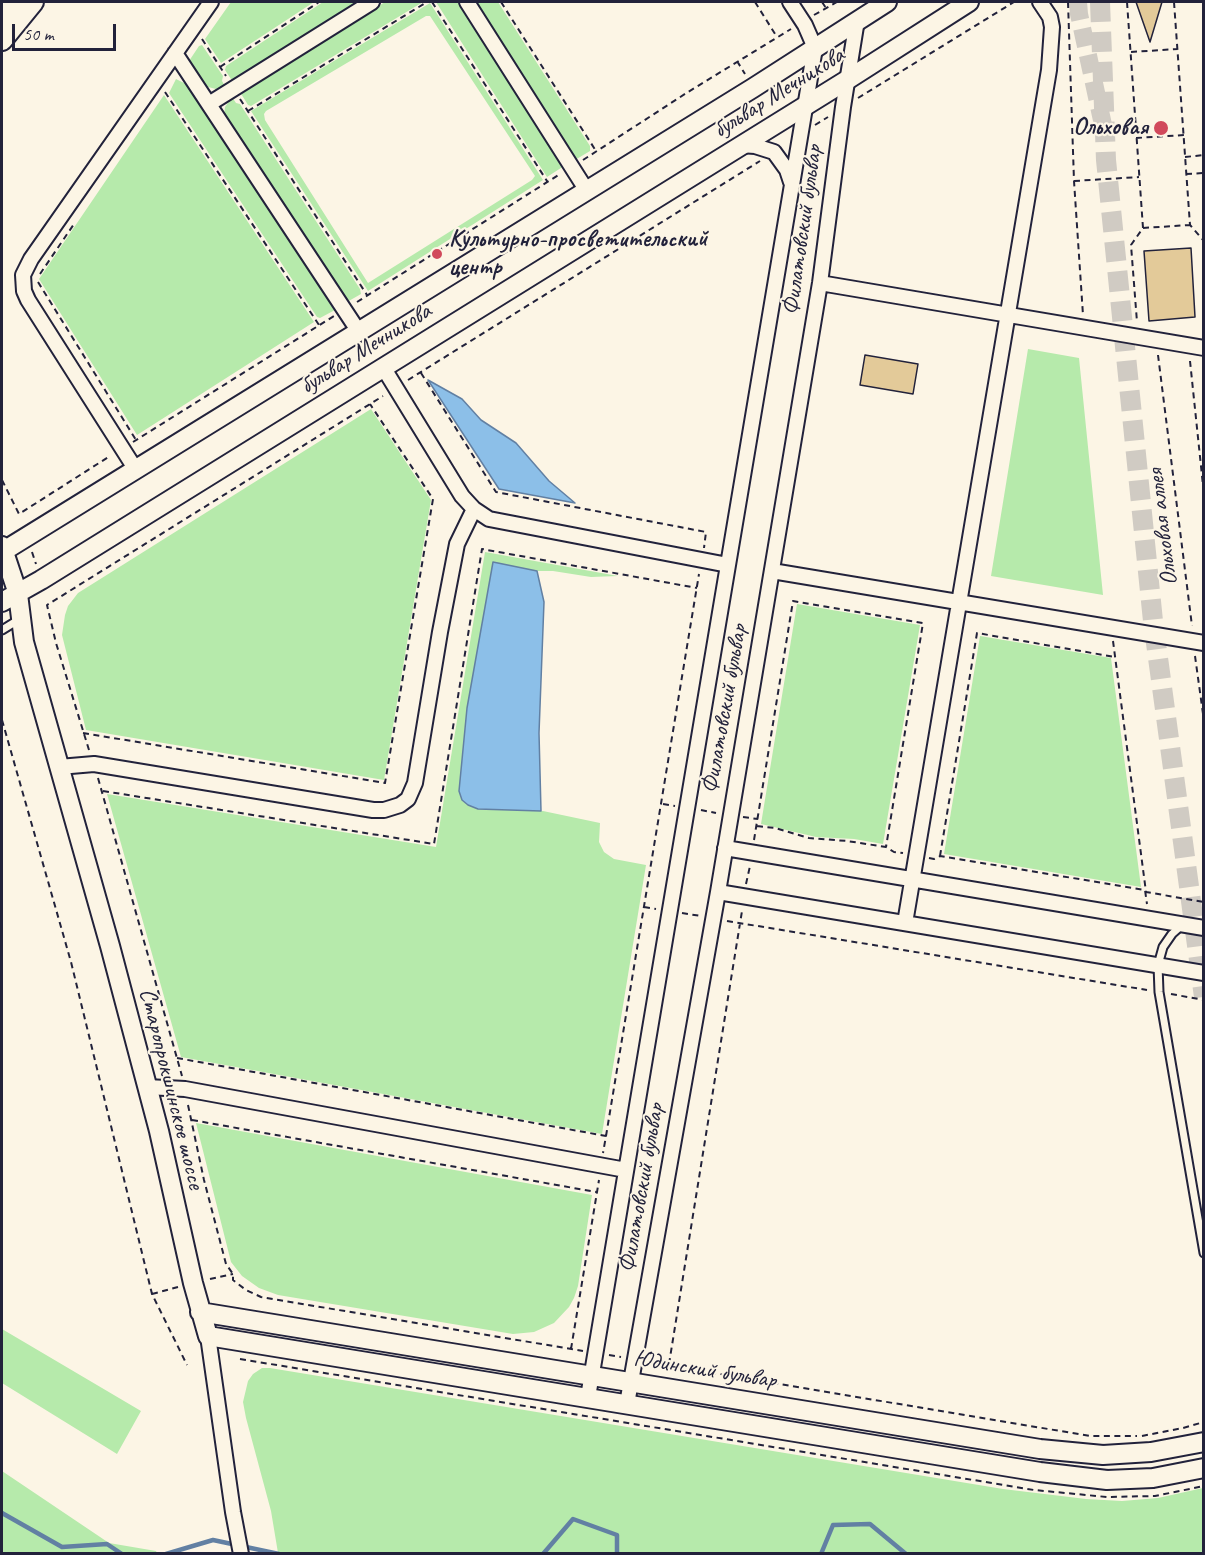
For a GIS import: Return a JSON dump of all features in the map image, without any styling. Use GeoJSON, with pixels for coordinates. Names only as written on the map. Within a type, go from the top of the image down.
{"type":"FeatureCollection","features":[{"type":"Feature","properties":{"kind":"main road"},"geometry":{"type":"LineString","coordinates":[[2,15],[11,2]]}},
{"type":"Feature","properties":{"kind":"main road"},"geometry":{"type":"LineString","coordinates":[[2,40],[33,2]]}},
{"type":"Feature","properties":{"kind":"street"},"geometry":{"type":"LineString","coordinates":[[136,470],[28,300],[24,291],[23,275],[31,259],[211,2]]}},
{"type":"Feature","properties":{"kind":"street"},"geometry":{"type":"LineString","coordinates":[[208,104],[372,2]]}},
{"type":"Feature","properties":{"kind":"street"},"geometry":{"type":"LineString","coordinates":[[467,2],[587,191]]}},
{"type":"Feature","properties":{"kind":"street"},"geometry":{"type":"LineString","coordinates":[[790,2],[803,22],[814,48]]}},
{"type":"Feature","properties":{"kind":"street","name":"бульвар Мечникова"},"geometry":{"type":"LineString","coordinates":[[2,550],[136,470],[587,191],[887,2]]}},
{"type":"Feature","properties":{"kind":"street","name":"бульвар Мечникова"},"geometry":{"type":"LineString","coordinates":[[2,603],[847,80],[969,2]]}},
{"type":"Feature","properties":{"kind":"street"},"geometry":{"type":"LineString","coordinates":[[905,923],[1053,41],[1050,17],[1040,2]]}},
{"type":"Feature","properties":{"kind":"street","name":"Филатовский бульвар"},"geometry":{"type":"LineString","coordinates":[[627,1404],[718,892],[820,283],[857,20]]}},
{"type":"Feature","properties":{"kind":"street","name":"Филатовский бульвар"},"geometry":{"type":"LineString","coordinates":[[588,1397],[814,48]]}},
{"type":"Feature","properties":{"kind":"street"},"geometry":{"type":"LineString","coordinates":[[175,53],[359,332]]}},
{"type":"Feature","properties":{"kind":"street"},"geometry":{"type":"LineString","coordinates":[[740,145],[755,146],[774,152],[787,170],[791,185]]}},
{"type":"Feature","properties":{"kind":"street"},"geometry":{"type":"LineString","coordinates":[[820,283],[1203,348]]}},
{"type":"Feature","properties":{"kind":"street"},"geometry":{"type":"LineString","coordinates":[[383,367],[462,496],[474,509],[496,521],[728,565]]}},
{"type":"Feature","properties":{"kind":"street"},"geometry":{"type":"LineString","coordinates":[[59,767],[94,764],[373,810],[384,810],[400,805],[408,799],[415,783],[457,544],[474,509]]}},
{"type":"Feature","properties":{"kind":"street","name":"Старопрокшинское шоссе"},"geometry":{"type":"LineString","coordinates":[[2,550],[18,594],[24,642],[147,1087],[200,1312],[208,1336],[241,1554]]}},
{"type":"Feature","properties":{"kind":"street"},"geometry":{"type":"LineString","coordinates":[[771,571],[1198,642]]}},
{"type":"Feature","properties":{"kind":"street","name":"Старопрокшинское шоссе"},"geometry":{"type":"LineString","coordinates":[[2,603],[8,626],[24,642]]}},
{"type":"Feature","properties":{"kind":"street"},"geometry":{"type":"LineString","coordinates":[[725,848],[1203,928]]}},
{"type":"Feature","properties":{"kind":"street"},"geometry":{"type":"LineString","coordinates":[[718,892],[1203,973]]}},
{"type":"Feature","properties":{"kind":"street"},"geometry":{"type":"LineString","coordinates":[[147,1087],[185,1089],[626,1170]]}},
{"type":"Feature","properties":{"kind":"street","name":"Юдинский бульвар"},"geometry":{"type":"LineString","coordinates":[[200,1312],[1040,1449],[1103,1455],[1151,1452],[1203,1442]]}},
{"type":"Feature","properties":{"kind":"street","name":"Юдинский бульвар"},"geometry":{"type":"LineString","coordinates":[[208,1336],[1028,1470],[1107,1480],[1153,1478],[1203,1468]]}},
{"type":"Feature","properties":{"kind":"lane"},"geometry":{"type":"LineString","coordinates":[[1184,925],[1167,940],[1158,965],[1159,992],[1203,1253]]}},
{"type":"Feature","properties":{"kind":"path"},"geometry":{"type":"LineString","coordinates":[[220,67],[319,2]]}},
{"type":"Feature","properties":{"kind":"path"},"geometry":{"type":"LineString","coordinates":[[248,111],[427,2]]}},
{"type":"Feature","properties":{"kind":"path"},"geometry":{"type":"LineString","coordinates":[[432,2],[547,182]]}},
{"type":"Feature","properties":{"kind":"path"},"geometry":{"type":"LineString","coordinates":[[501,2],[596,151]]}},
{"type":"Feature","properties":{"kind":"path"},"geometry":{"type":"LineString","coordinates":[[755,2],[777,37]]}},
{"type":"Feature","properties":{"kind":"path"},"geometry":{"type":"LineString","coordinates":[[822,2],[826,8]]}},
{"type":"Feature","properties":{"kind":"path"},"geometry":{"type":"LineString","coordinates":[[2,480],[19,514],[737,62],[837,2]]}},
{"type":"Feature","properties":{"kind":"path"},"geometry":{"type":"LineString","coordinates":[[800,135],[1014,2]]}},
{"type":"Feature","properties":{"kind":"path"},"geometry":{"type":"LineString","coordinates":[[1068,2],[1074,181],[1083,315]]}},
{"type":"Feature","properties":{"kind":"path"},"geometry":{"type":"LineString","coordinates":[[1127,2],[1143,228],[1131,245],[1137,325]]}},
{"type":"Feature","properties":{"kind":"path"},"geometry":{"type":"LineString","coordinates":[[1174,2],[1190,225],[1203,241]]}},
{"type":"Feature","properties":{"kind":"path"},"geometry":{"type":"LineString","coordinates":[[202,39],[367,295]]}},
{"type":"Feature","properties":{"kind":"path"},"geometry":{"type":"LineString","coordinates":[[1131,52],[1178,49]]}},
{"type":"Feature","properties":{"kind":"path"},"geometry":{"type":"LineString","coordinates":[[737,62],[753,88]]}},
{"type":"Feature","properties":{"kind":"path"},"geometry":{"type":"LineString","coordinates":[[164,90],[320,325]]}},
{"type":"Feature","properties":{"kind":"path"},"geometry":{"type":"LineString","coordinates":[[1136,138],[1184,135]]}},
{"type":"Feature","properties":{"kind":"path"},"geometry":{"type":"LineString","coordinates":[[774,152],[47,605],[56,643],[94,764],[177,1058],[204,1180],[226,1264],[233,1280],[246,1290],[261,1297],[1090,1436],[1141,1436],[1203,1422]]}},
{"type":"Feature","properties":{"kind":"path"},"geometry":{"type":"LineString","coordinates":[[1185,157],[1203,155]]}},
{"type":"Feature","properties":{"kind":"path"},"geometry":{"type":"LineString","coordinates":[[1186,174],[1203,173]]}},
{"type":"Feature","properties":{"kind":"path"},"geometry":{"type":"LineString","coordinates":[[1074,181],[1139,177]]}},
{"type":"Feature","properties":{"kind":"path"},"geometry":{"type":"LineString","coordinates":[[77,220],[37,279],[136,440]]}},
{"type":"Feature","properties":{"kind":"path"},"geometry":{"type":"LineString","coordinates":[[1143,228],[1190,225]]}},
{"type":"Feature","properties":{"kind":"path","name":"Ольховая аллея"},"geometry":{"type":"LineString","coordinates":[[1157,340],[1198,642],[1203,721]]}},
{"type":"Feature","properties":{"kind":"path","name":"Ольховая аллея"},"geometry":{"type":"LineString","coordinates":[[1188,345],[1203,495]]}},
{"type":"Feature","properties":{"kind":"path"},"geometry":{"type":"LineString","coordinates":[[420,373],[496,492],[706,532],[572,1349]]}},
{"type":"Feature","properties":{"kind":"path"},"geometry":{"type":"LineString","coordinates":[[83,733],[385,783],[433,499],[370,404]]}},
{"type":"Feature","properties":{"kind":"path"},"geometry":{"type":"LineString","coordinates":[[31,549],[37,568]]}},
{"type":"Feature","properties":{"kind":"path"},"geometry":{"type":"LineString","coordinates":[[669,1365],[793,601],[923,623],[886,847]]}},
{"type":"Feature","properties":{"kind":"path"},"geometry":{"type":"LineString","coordinates":[[1111,628],[1149,919]]}},
{"type":"Feature","properties":{"kind":"path"},"geometry":{"type":"LineString","coordinates":[[940,856],[977,633],[1115,657]]}},
{"type":"Feature","properties":{"kind":"path"},"geometry":{"type":"LineString","coordinates":[[2,720],[71,962],[152,1293],[187,1365]]}},
{"type":"Feature","properties":{"kind":"path"},"geometry":{"type":"LineString","coordinates":[[661,804],[758,819]]}},
{"type":"Feature","properties":{"kind":"path"},"geometry":{"type":"LineString","coordinates":[[757,826],[775,828],[809,838],[886,847],[894,852],[916,856],[934,859],[940,856],[1145,890],[1203,902]]}},
{"type":"Feature","properties":{"kind":"path"},"geometry":{"type":"LineString","coordinates":[[644,907],[1203,1000]]}},
{"type":"Feature","properties":{"kind":"path"},"geometry":{"type":"LineString","coordinates":[[177,1058],[606,1136]]}},
{"type":"Feature","properties":{"kind":"path"},"geometry":{"type":"LineString","coordinates":[[192,1120],[597,1193]]}},
{"type":"Feature","properties":{"kind":"green space"},"geometry":{"type":"Polygon","coordinates":[[[231,2],[314,2],[221,63],[205,39],[231,2]]]}},
{"type":"Feature","properties":{"kind":"green space"},"geometry":{"type":"Polygon","coordinates":[[[323,2],[361,2],[233,82],[225,70],[226,66],[323,2]]]}},
{"type":"Feature","properties":{"kind":"green space"},"geometry":{"type":"Polygon","coordinates":[[[385,2],[423,2],[251,106],[248,105],[240,92],[385,2]]]}},
{"type":"Feature","properties":{"kind":"green space"},"geometry":{"type":"Polygon","coordinates":[[[436,2],[459,2],[564,166],[547,177],[436,2]]]}},
{"type":"Feature","properties":{"kind":"green space"},"geometry":{"type":"Polygon","coordinates":[[[475,2],[498,2],[590,146],[590,151],[575,160],[475,2]]]}},
{"type":"Feature","properties":{"kind":"green space"},"geometry":{"type":"Polygon","coordinates":[[[430,3],[543,180],[368,291],[251,111],[430,3]],[[426,16],[264,114],[265,120],[368,283],[535,176],[430,16],[426,16]]]}},
{"type":"Feature","properties":{"kind":"green space"},"geometry":{"type":"Polygon","coordinates":[[[202,45],[223,76],[222,81],[225,86],[216,89],[208,87],[201,81],[190,64],[189,61],[202,45]]]}},
{"type":"Feature","properties":{"kind":"green space"},"geometry":{"type":"Polygon","coordinates":[[[176,79],[188,85],[335,310],[320,318],[317,317],[169,93],[176,79]]]}},
{"type":"Feature","properties":{"kind":"green space"},"geometry":{"type":"Polygon","coordinates":[[[164,95],[314,322],[137,435],[39,279],[164,95]]]}},
{"type":"Feature","properties":{"kind":"green space"},"geometry":{"type":"Polygon","coordinates":[[[232,97],[236,103],[240,104],[360,289],[361,294],[347,302],[224,116],[225,107],[232,97]]]}},
{"type":"Feature","properties":{"kind":"green space"},"geometry":{"type":"Polygon","coordinates":[[[1028,349],[1079,358],[1103,595],[991,576],[1028,349]]]}},
{"type":"Feature","properties":{"kind":"green space"},"geometry":{"type":"Polygon","coordinates":[[[371,409],[431,500],[384,780],[86,730],[62,635],[68,606],[78,593],[371,409]]]}},
{"type":"Feature","properties":{"kind":"green space"},"geometry":{"type":"Polygon","coordinates":[[[485,552],[618,576],[591,577],[537,571],[493,562],[467,708],[459,791],[462,800],[478,809],[543,811],[600,823],[599,842],[604,852],[614,859],[646,865],[602,1134],[181,1057],[107,794],[436,847],[485,552]]]}},
{"type":"Feature","properties":{"kind":"green space"},"geometry":{"type":"Polygon","coordinates":[[[797,604],[920,625],[883,844],[854,839],[816,837],[761,824],[797,604]]]}},
{"type":"Feature","properties":{"kind":"green space"},"geometry":{"type":"Polygon","coordinates":[[[980,636],[1111,658],[1141,887],[944,854],[980,636]]]}},
{"type":"Feature","properties":{"kind":"green space"},"geometry":{"type":"Polygon","coordinates":[[[196,1123],[592,1195],[578,1286],[574,1298],[554,1323],[534,1332],[513,1334],[278,1295],[259,1288],[242,1276],[231,1262],[196,1123]]]}},
{"type":"Feature","properties":{"kind":"green space"},"geometry":{"type":"Polygon","coordinates":[[[2,1329],[141,1411],[117,1454],[2,1383],[2,1329]]]}},
{"type":"Feature","properties":{"kind":"green space"},"geometry":{"type":"Polygon","coordinates":[[[262,1368],[1003,1489],[1122,1501],[1158,1498],[1203,1488],[1203,1553],[278,1553],[271,1511],[243,1402],[248,1381],[262,1368]]]}},
{"type":"Feature","properties":{"kind":"green space"},"geometry":{"type":"Polygon","coordinates":[[[2,1471],[109,1543],[157,1553],[2,1553],[2,1471]]]}},
{"type":"Feature","properties":{"kind":"water"},"geometry":{"type":"Polygon","coordinates":[[[428,380],[462,399],[481,420],[516,443],[549,481],[575,503],[499,489],[428,380]]]}},
{"type":"Feature","properties":{"kind":"water"},"geometry":{"type":"Polygon","coordinates":[[[493,562],[537,571],[544,602],[539,733],[541,811],[478,809],[462,800],[459,791],[467,708],[493,562]]]}},
{"type":"Feature","properties":{"kind":"building"},"geometry":{"type":"Polygon","coordinates":[[[1136,2],[1162,2],[1150,42],[1136,2]]]}},
{"type":"Feature","properties":{"kind":"building"},"geometry":{"type":"Polygon","coordinates":[[[1191,248],[1195,317],[1149,321],[1144,251],[1191,248]]]}},
{"type":"Feature","properties":{"kind":"building"},"geometry":{"type":"Polygon","coordinates":[[[865,355],[918,364],[913,394],[860,385],[865,355]]]}},
{"type":"Feature","properties":{"kind":"waterway"},"geometry":{"type":"LineString","coordinates":[[2,1513],[62,1547],[107,1544],[122,1554]]}},
{"type":"Feature","properties":{"kind":"waterway"},"geometry":{"type":"LineString","coordinates":[[543,1554],[573,1519],[617,1535],[617,1554]]}},
{"type":"Feature","properties":{"kind":"waterway"},"geometry":{"type":"LineString","coordinates":[[821,1554],[833,1525],[870,1524],[906,1554]]}},
{"type":"Feature","properties":{"kind":"waterway"},"geometry":{"type":"LineString","coordinates":[[166,1554],[213,1540],[279,1554]]}},
{"type":"Feature","properties":{"kind":"tunnel"},"geometry":{"type":"LineString","coordinates":[[1078,2],[1105,134]]}},
{"type":"Feature","properties":{"kind":"tunnel"},"geometry":{"type":"LineString","coordinates":[[1100,2],[1106,160],[1153,621],[1204,997]]}},
{"type":"Feature","properties":{"kind":"place","name":"Ольховая"},"geometry":{"type":"Point","coordinates":[1161,128]}},
{"type":"Feature","properties":{"kind":"place","name":"Культурно-просветительский центр"},"geometry":{"type":"Point","coordinates":[437,254]}}]}
